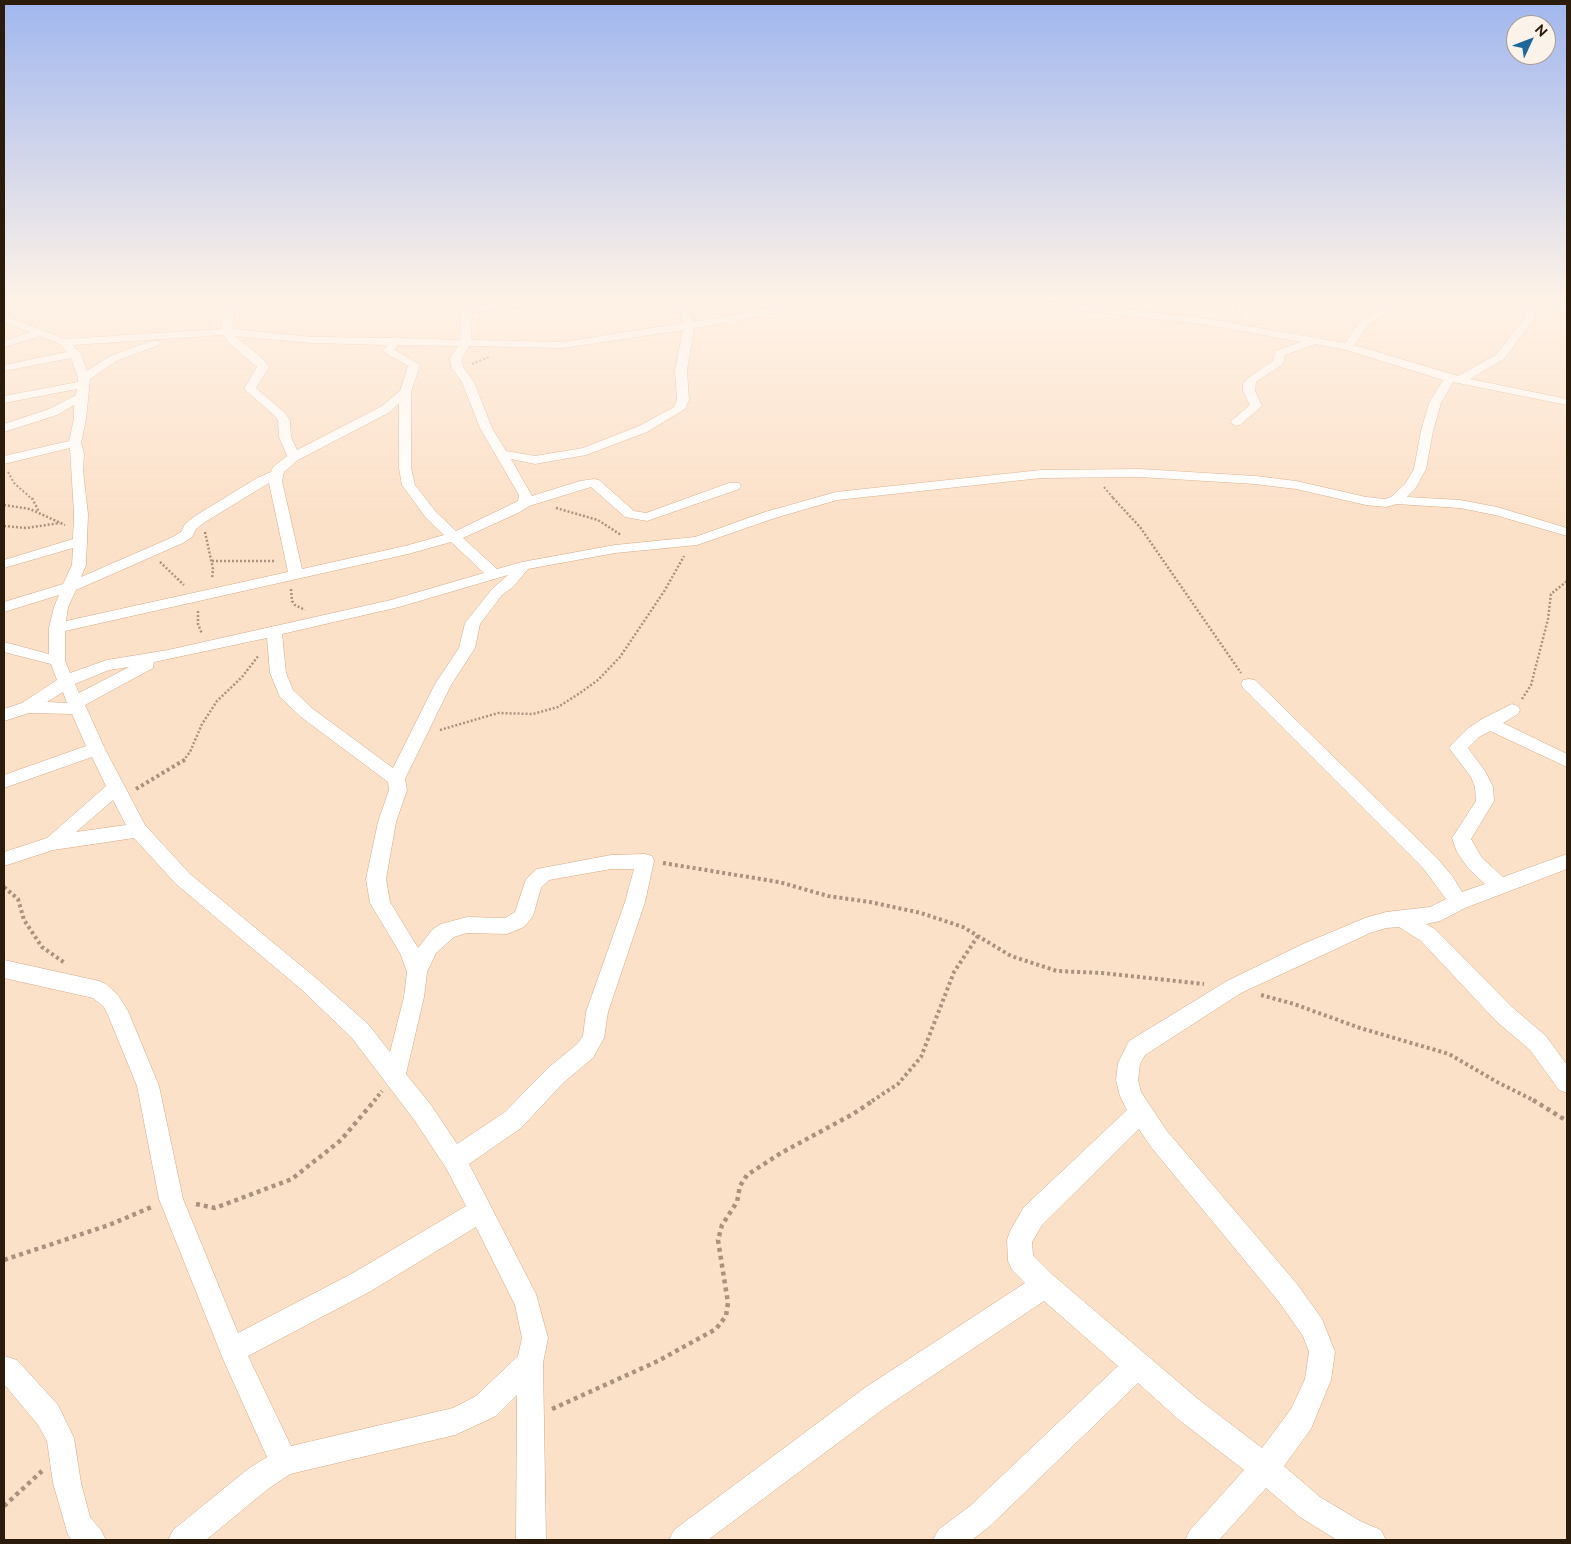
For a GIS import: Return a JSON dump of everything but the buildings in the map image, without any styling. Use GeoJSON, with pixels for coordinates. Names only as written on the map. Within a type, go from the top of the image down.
{"type":"FeatureCollection","features":[{"type":"Feature","properties":{"kind":"street"},"geometry":{"type":"LineString","coordinates":[[77,370],[83,386],[75,443],[78,454],[77,471],[80,493],[78,565],[61,607],[57,628],[57,661],[96,749],[138,830],[183,879],[309,984],[360,1031],[395,1075],[454,1160],[481,1210],[527,1303],[535,1338],[530,1363],[531,1540]]}},
{"type":"Feature","properties":{"kind":"street"},"geometry":{"type":"LineString","coordinates":[[4,428],[53,412],[101,370]]}},
{"type":"Feature","properties":{"kind":"street"},"geometry":{"type":"LineString","coordinates":[[261,370],[250,389],[280,414],[284,420],[285,437],[294,457]]}},
{"type":"Feature","properties":{"kind":"street"},"geometry":{"type":"LineString","coordinates":[[412,370],[405,392],[406,437],[404,468],[410,485],[432,515],[495,575]]}},
{"type":"Feature","properties":{"kind":"street"},"geometry":{"type":"LineString","coordinates":[[459,370],[468,382],[486,428],[526,495],[524,503]]}},
{"type":"Feature","properties":{"kind":"street"},"geometry":{"type":"LineString","coordinates":[[502,454],[535,460],[586,451],[642,429],[680,409],[683,400],[681,370]]}},
{"type":"Feature","properties":{"kind":"street"},"geometry":{"type":"LineString","coordinates":[[1236,422],[1256,406],[1249,384],[1267,370]]}},
{"type":"Feature","properties":{"kind":"street"},"geometry":{"type":"LineString","coordinates":[[1424,370],[1454,379],[1567,402]]}},
{"type":"Feature","properties":{"kind":"street"},"geometry":{"type":"LineString","coordinates":[[1396,500],[1410,486],[1420,469],[1427,431],[1435,403],[1454,379],[1473,370]]}},
{"type":"Feature","properties":{"kind":"street"},"geometry":{"type":"LineString","coordinates":[[4,399],[83,386]]}},
{"type":"Feature","properties":{"kind":"street"},"geometry":{"type":"LineString","coordinates":[[293,570],[274,481],[275,475],[282,465],[294,457],[386,409],[405,392]]}},
{"type":"Feature","properties":{"kind":"street"},"geometry":{"type":"LineString","coordinates":[[5,465],[75,443]]}},
{"type":"Feature","properties":{"kind":"street"},"geometry":{"type":"LineString","coordinates":[[4,715],[28,707],[83,673],[107,665],[168,655],[214,643],[274,633],[394,604],[522,566],[593,552],[697,541],[770,515],[836,496],[1041,474],[1140,473],[1255,480],[1296,485],[1366,501],[1386,502],[1396,500],[1460,504],[1497,511],[1567,532]]}},
{"type":"Feature","properties":{"kind":"street"},"geometry":{"type":"LineString","coordinates":[[4,607],[70,586],[184,537],[190,527],[200,519],[275,475]]}},
{"type":"Feature","properties":{"kind":"street"},"geometry":{"type":"LineString","coordinates":[[57,628],[201,595],[293,570],[381,556],[455,536],[515,509],[524,503],[585,484],[594,483],[630,514],[647,517],[734,486]]}},
{"type":"Feature","properties":{"kind":"street"},"geometry":{"type":"LineString","coordinates":[[4,564],[79,535]]}},
{"type":"Feature","properties":{"kind":"street"},"geometry":{"type":"LineString","coordinates":[[417,972],[409,950],[380,903],[376,879],[387,822],[398,790],[396,779],[418,738],[443,684],[467,648],[474,623],[497,592],[509,583],[522,566]]}},
{"type":"Feature","properties":{"kind":"street"},"geometry":{"type":"LineString","coordinates":[[274,633],[278,673],[286,693],[307,713],[396,779]]}},
{"type":"Feature","properties":{"kind":"street"},"geometry":{"type":"LineString","coordinates":[[4,647],[57,661]]}},
{"type":"Feature","properties":{"kind":"street"},"geometry":{"type":"LineString","coordinates":[[4,658],[37,655]]}},
{"type":"Feature","properties":{"kind":"street"},"geometry":{"type":"LineString","coordinates":[[28,707],[76,706],[120,677],[168,655]]}},
{"type":"Feature","properties":{"kind":"street"},"geometry":{"type":"LineString","coordinates":[[1249,684],[1338,775],[1430,863],[1446,882],[1458,902]]}},
{"type":"Feature","properties":{"kind":"street"},"geometry":{"type":"LineString","coordinates":[[1500,886],[1475,863],[1464,847],[1461,838],[1485,802],[1484,788],[1479,775],[1458,748],[1472,733],[1512,710]]}},
{"type":"Feature","properties":{"kind":"street"},"geometry":{"type":"LineString","coordinates":[[1488,723],[1567,761]]}},
{"type":"Feature","properties":{"kind":"street"},"geometry":{"type":"LineString","coordinates":[[4,782],[96,749]]}},
{"type":"Feature","properties":{"kind":"street"},"geometry":{"type":"LineString","coordinates":[[52,843],[118,793]]}},
{"type":"Feature","properties":{"kind":"street"},"geometry":{"type":"LineString","coordinates":[[4,859],[52,843],[138,830]]}},
{"type":"Feature","properties":{"kind":"street"},"geometry":{"type":"LineString","coordinates":[[1200,1540],[1265,1468],[1301,1419],[1318,1380],[1322,1352],[1313,1328],[1288,1293],[1159,1139],[1131,1096],[1127,1080],[1129,1063],[1137,1048],[1234,987],[1310,950],[1365,926],[1386,920],[1402,920],[1433,915],[1458,902],[1567,860]]}},
{"type":"Feature","properties":{"kind":"street"},"geometry":{"type":"LineString","coordinates":[[395,1075],[414,997],[417,972],[428,948],[440,935],[448,930],[467,925],[507,926],[517,921],[522,916],[533,884],[544,874],[611,862],[646,861],[635,902],[601,996],[593,1038],[585,1052],[556,1075],[513,1120],[454,1160]]}},
{"type":"Feature","properties":{"kind":"street"},"geometry":{"type":"LineString","coordinates":[[1402,920],[1428,935],[1492,1001],[1538,1043],[1567,1083]]}},
{"type":"Feature","properties":{"kind":"street"},"geometry":{"type":"LineString","coordinates":[[4,970],[99,990],[111,1001],[117,1011],[148,1086],[171,1199],[232,1350],[284,1462]]}},
{"type":"Feature","properties":{"kind":"street"},"geometry":{"type":"LineString","coordinates":[[1141,1112],[1033,1216],[1019,1240],[1021,1261],[1045,1285],[1188,1408],[1265,1468],[1310,1507],[1352,1533],[1372,1540]]}},
{"type":"Feature","properties":{"kind":"street"},"geometry":{"type":"LineString","coordinates":[[232,1350],[362,1282],[481,1210]]}},
{"type":"Feature","properties":{"kind":"street"},"geometry":{"type":"LineString","coordinates":[[684,1540],[876,1396],[1045,1285]]}},
{"type":"Feature","properties":{"kind":"street"},"geometry":{"type":"LineString","coordinates":[[180,1540],[258,1479],[284,1462],[455,1421],[486,1406],[530,1363]]}},
{"type":"Feature","properties":{"kind":"street"},"geometry":{"type":"LineString","coordinates":[[948,1540],[980,1516],[1138,1365]]}},
{"type":"Feature","properties":{"kind":"street"},"geometry":{"type":"LineString","coordinates":[[4,1369],[8,1369],[48,1415],[60,1438],[78,1525],[91,1540]]}},
{"type":"Feature","properties":{"kind":"path"},"geometry":{"type":"LineString","coordinates":[[5,465],[14,483],[30,497],[39,512]]}},
{"type":"Feature","properties":{"kind":"path"},"geometry":{"type":"LineString","coordinates":[[1093,473],[1124,512],[1140,527],[1249,684]]}},
{"type":"Feature","properties":{"kind":"path"},"geometry":{"type":"LineString","coordinates":[[542,498],[549,504],[564,511],[598,520],[626,539],[644,546]]}},
{"type":"Feature","properties":{"kind":"path"},"geometry":{"type":"LineString","coordinates":[[4,505],[39,512],[79,535]]}},
{"type":"Feature","properties":{"kind":"path"},"geometry":{"type":"LineString","coordinates":[[200,519],[209,543],[214,569],[201,595],[199,628],[214,643]]}},
{"type":"Feature","properties":{"kind":"path"},"geometry":{"type":"LineString","coordinates":[[4,526],[26,528],[60,524]]}},
{"type":"Feature","properties":{"kind":"path"},"geometry":{"type":"LineString","coordinates":[[418,738],[498,713],[533,714],[558,707],[580,693],[598,680],[620,657],[665,590],[682,558],[697,541]]}},
{"type":"Feature","properties":{"kind":"path"},"geometry":{"type":"LineString","coordinates":[[148,552],[201,595]]}},
{"type":"Feature","properties":{"kind":"path"},"geometry":{"type":"LineString","coordinates":[[212,561],[293,570],[292,601],[295,605],[326,620]]}},
{"type":"Feature","properties":{"kind":"path"},"geometry":{"type":"LineString","coordinates":[[1512,710],[1531,686],[1548,619],[1551,594],[1567,581]]}},
{"type":"Feature","properties":{"kind":"path"},"geometry":{"type":"LineString","coordinates":[[118,793],[186,758],[202,724],[217,701],[242,677],[274,633]]}},
{"type":"Feature","properties":{"kind":"path"},"geometry":{"type":"LineString","coordinates":[[646,861],[779,882],[828,896],[870,902],[930,916],[963,927],[1011,956],[1057,971],[1102,973],[1234,987],[1294,1004],[1360,1028],[1449,1054],[1543,1105],[1567,1121]]}},
{"type":"Feature","properties":{"kind":"path"},"geometry":{"type":"LineString","coordinates":[[4,887],[18,898],[24,920],[42,947],[68,964]]}},
{"type":"Feature","properties":{"kind":"path"},"geometry":{"type":"LineString","coordinates":[[531,1419],[658,1361],[716,1329],[726,1316],[728,1303],[718,1240],[722,1225],[737,1202],[740,1186],[747,1175],[853,1114],[898,1084],[921,1057],[954,972],[978,936]]}},
{"type":"Feature","properties":{"kind":"path"},"geometry":{"type":"LineString","coordinates":[[4,1260],[109,1225],[171,1199],[215,1208],[292,1179],[341,1140],[395,1075]]}},
{"type":"Feature","properties":{"kind":"path"},"geometry":{"type":"LineString","coordinates":[[4,1506],[62,1453]]}}]}
